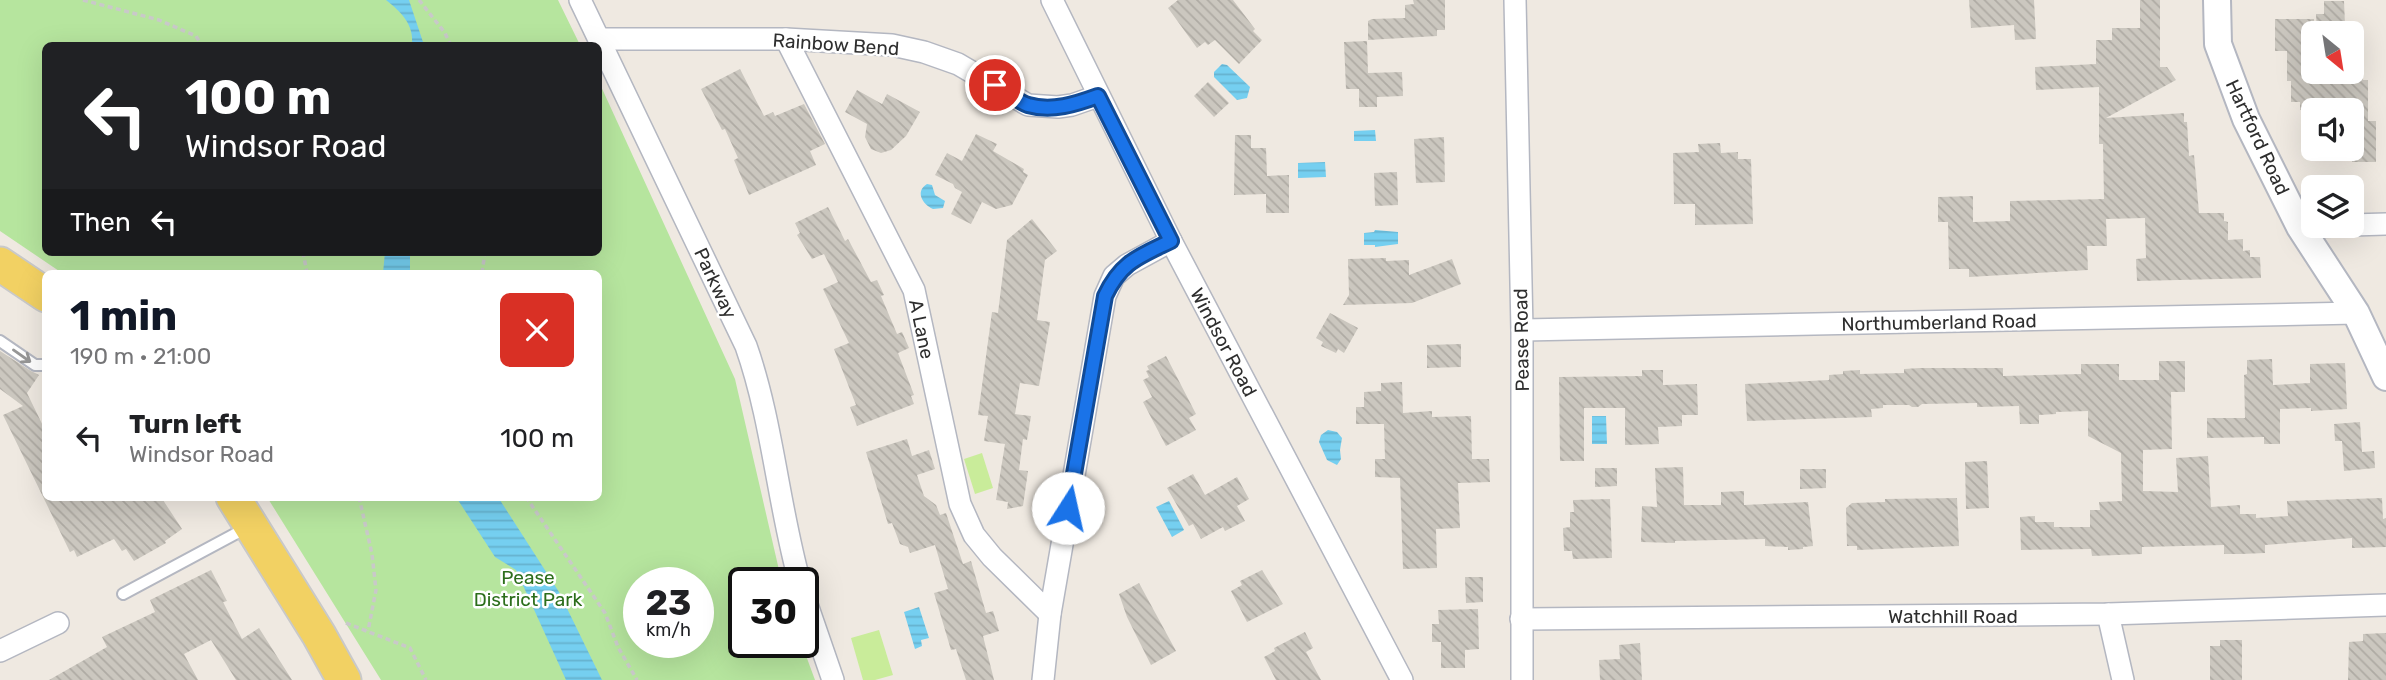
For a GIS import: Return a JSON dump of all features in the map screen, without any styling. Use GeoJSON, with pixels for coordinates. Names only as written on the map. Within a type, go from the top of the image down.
{"type":"FeatureCollection","features":[{"type":"Feature","properties":{"kind":"main road"},"geometry":{"type":"LineString","coordinates":[[235,501],[344,680]]}},
{"type":"Feature","properties":{"kind":"street","name":"Parkway"},"geometry":{"type":"LineString","coordinates":[[580,0],[746,346],[759,384],[796,567]]}},
{"type":"Feature","properties":{"kind":"street","name":"Windsor Road"},"geometry":{"type":"LineString","coordinates":[[1052,0],[1171,241],[1402,680]]}},
{"type":"Feature","properties":{"kind":"street","name":"Pease Road"},"geometry":{"type":"LineString","coordinates":[[1514,0],[1522,330],[1522,680]]}},
{"type":"Feature","properties":{"kind":"street","name":"Hartford Road"},"geometry":{"type":"LineString","coordinates":[[2217,0],[2218,44],[2246,119],[2300,227],[2356,313],[2386,377]]}},
{"type":"Feature","properties":{"kind":"street","name":"Rainbow Bend"},"geometry":{"type":"LineString","coordinates":[[601,39],[786,38],[892,45],[924,52],[958,64],[1028,105],[1058,107],[1098,96]]}},
{"type":"Feature","properties":{"kind":"street","name":"A Lane"},"geometry":{"type":"LineString","coordinates":[[786,38],[914,290],[960,504],[974,535],[992,557],[1050,614]]}},
{"type":"Feature","properties":{"kind":"street"},"geometry":{"type":"LineString","coordinates":[[2364,225],[2386,224]]}},
{"type":"Feature","properties":{"kind":"street"},"geometry":{"type":"LineString","coordinates":[[1043,680],[1050,614],[1105,296],[1114,276],[1127,265],[1171,241]]}},
{"type":"Feature","properties":{"kind":"street","name":"Northumberland Road"},"geometry":{"type":"LineString","coordinates":[[1522,330],[2356,313]]}},
{"type":"Feature","properties":{"kind":"street","name":"Watchhill Road"},"geometry":{"type":"LineString","coordinates":[[1521,619],[2108,614],[2386,605]]}},
{"type":"Feature","properties":{"kind":"street"},"geometry":{"type":"LineString","coordinates":[[2108,614],[2123,680]]}},
{"type":"Feature","properties":{"kind":"street"},"geometry":{"type":"LineString","coordinates":[[0,650],[58,623]]}},
{"type":"Feature","properties":{"kind":"street"},"geometry":{"type":"LineString","coordinates":[[819,639],[833,680]]}},
{"type":"Feature","properties":{"kind":"lane"},"geometry":{"type":"LineString","coordinates":[[0,341],[35,365],[42,365]]}},
{"type":"Feature","properties":{"kind":"lane"},"geometry":{"type":"LineString","coordinates":[[123,594],[251,526]]}},
{"type":"Feature","properties":{"kind":"path"},"geometry":{"type":"LineString","coordinates":[[83,0],[159,20],[196,36],[200,42]]}},
{"type":"Feature","properties":{"kind":"path"},"geometry":{"type":"LineString","coordinates":[[419,0],[449,42]]}},
{"type":"Feature","properties":{"kind":"path"},"geometry":{"type":"LineString","coordinates":[[360,501],[372,554],[376,590],[368,631]]}},
{"type":"Feature","properties":{"kind":"path"},"geometry":{"type":"LineString","coordinates":[[529,501],[605,613],[618,647],[637,680]]}},
{"type":"Feature","properties":{"kind":"path"},"geometry":{"type":"LineString","coordinates":[[346,623],[410,648],[426,680]]}},
{"type":"Feature","properties":{"kind":"green space","name":"Pease District Park"},"geometry":{"type":"Polygon","coordinates":[[[0,0],[558,0],[579,42],[42,42],[42,256],[602,256],[602,89],[735,379],[778,567],[728,567],[728,658],[807,658],[815,680],[381,680],[269,501],[602,501],[602,270],[58,270],[0,231],[0,0]]]}},
{"type":"Feature","properties":{"kind":"green space"},"geometry":{"type":"Polygon","coordinates":[[[982,453],[993,488],[975,494],[964,459],[982,453]]]}},
{"type":"Feature","properties":{"kind":"green space"},"geometry":{"type":"Polygon","coordinates":[[[879,630],[893,675],[863,680],[851,638],[879,630]]]}},
{"type":"Feature","properties":{"kind":"water"},"geometry":{"type":"Polygon","coordinates":[[[386,0],[409,0],[423,42],[412,42],[409,25],[386,0]]]}},
{"type":"Feature","properties":{"kind":"water"},"geometry":{"type":"Polygon","coordinates":[[[1222,64],[1227,65],[1250,87],[1247,98],[1237,100],[1214,77],[1214,72],[1222,64]]]}},
{"type":"Feature","properties":{"kind":"water"},"geometry":{"type":"Polygon","coordinates":[[[1375,130],[1376,141],[1354,141],[1354,131],[1375,130]]]}},
{"type":"Feature","properties":{"kind":"water"},"geometry":{"type":"Polygon","coordinates":[[[1325,162],[1326,177],[1298,178],[1298,163],[1325,162]]]}},
{"type":"Feature","properties":{"kind":"water"},"geometry":{"type":"Polygon","coordinates":[[[927,184],[932,185],[935,195],[945,201],[943,208],[933,209],[923,201],[921,190],[927,184]]]}},
{"type":"Feature","properties":{"kind":"water"},"geometry":{"type":"Polygon","coordinates":[[[1375,230],[1398,232],[1398,244],[1375,247],[1364,245],[1364,233],[1375,230]]]}},
{"type":"Feature","properties":{"kind":"water"},"geometry":{"type":"Polygon","coordinates":[[[385,256],[410,256],[410,270],[383,270],[385,256]]]}},
{"type":"Feature","properties":{"kind":"water"},"geometry":{"type":"Polygon","coordinates":[[[1592,416],[1606,416],[1607,444],[1592,444],[1592,416]]]}},
{"type":"Feature","properties":{"kind":"water"},"geometry":{"type":"Polygon","coordinates":[[[1328,430],[1337,432],[1342,438],[1341,459],[1337,465],[1327,460],[1319,442],[1321,435],[1328,430]]]}},
{"type":"Feature","properties":{"kind":"water"},"geometry":{"type":"Polygon","coordinates":[[[459,501],[501,501],[559,592],[602,680],[566,680],[516,570],[495,557],[459,501]]]}},
{"type":"Feature","properties":{"kind":"water"},"geometry":{"type":"Polygon","coordinates":[[[1169,501],[1184,530],[1172,537],[1156,507],[1169,501]]]}},
{"type":"Feature","properties":{"kind":"water"},"geometry":{"type":"Polygon","coordinates":[[[919,607],[929,638],[921,640],[922,646],[915,649],[904,612],[919,607]]]}},
{"type":"Feature","properties":{"kind":"building"},"geometry":{"type":"Polygon","coordinates":[[[1178,0],[1233,0],[1262,40],[1239,64],[1215,40],[1208,45],[1205,42],[1197,48],[1168,8],[1178,0]]]}},
{"type":"Feature","properties":{"kind":"building"},"geometry":{"type":"Polygon","coordinates":[[[1413,0],[1445,0],[1445,30],[1437,30],[1437,36],[1368,40],[1368,21],[1405,18],[1405,5],[1414,4],[1413,0]]]}},
{"type":"Feature","properties":{"kind":"building"},"geometry":{"type":"Polygon","coordinates":[[[1969,0],[2034,0],[2036,39],[2015,40],[2014,25],[1971,28],[1969,0]]]}},
{"type":"Feature","properties":{"kind":"building"},"geometry":{"type":"Polygon","coordinates":[[[2140,0],[2160,0],[2160,67],[2167,67],[2176,80],[2106,118],[2184,113],[2189,156],[2194,155],[2199,213],[2224,213],[2224,221],[2228,222],[2228,240],[2243,239],[2243,251],[2250,250],[2250,257],[2260,257],[2261,278],[2137,281],[2136,259],[2146,258],[2145,218],[2106,219],[2107,246],[2087,246],[2088,270],[1969,277],[1969,269],[1949,269],[1948,222],[1938,222],[1938,197],[1973,196],[1973,222],[2010,221],[2010,201],[2104,199],[2103,144],[2099,144],[2099,87],[2036,90],[2035,67],[2096,64],[2096,40],[2112,40],[2112,28],[2140,28],[2140,0]]]}},
{"type":"Feature","properties":{"kind":"building"},"geometry":{"type":"Polygon","coordinates":[[[2324,1],[2344,1],[2345,21],[2316,21],[2316,14],[2324,14],[2324,1]]]}},
{"type":"Feature","properties":{"kind":"building"},"geometry":{"type":"Polygon","coordinates":[[[2275,19],[2314,19],[2301,21],[2301,84],[2364,84],[2364,80],[2368,80],[2368,121],[2376,121],[2376,162],[2352,162],[2364,161],[2364,98],[2301,98],[2300,110],[2300,102],[2291,102],[2291,81],[2287,81],[2287,51],[2275,51],[2275,19]]]}},
{"type":"Feature","properties":{"kind":"building"},"geometry":{"type":"Polygon","coordinates":[[[1367,41],[1368,73],[1402,72],[1403,96],[1377,97],[1377,107],[1359,107],[1359,89],[1346,89],[1344,42],[1367,41]]]}},
{"type":"Feature","properties":{"kind":"building"},"geometry":{"type":"Polygon","coordinates":[[[740,69],[764,116],[773,112],[775,116],[804,104],[825,144],[810,151],[816,165],[749,195],[734,160],[738,158],[725,129],[722,130],[701,89],[740,69]]]}},
{"type":"Feature","properties":{"kind":"building"},"geometry":{"type":"Polygon","coordinates":[[[1208,82],[1229,103],[1214,117],[1194,96],[1208,82]]]}},
{"type":"Feature","properties":{"kind":"building"},"geometry":{"type":"Polygon","coordinates":[[[857,90],[882,104],[887,94],[920,112],[906,136],[891,150],[881,153],[871,149],[865,137],[867,124],[845,112],[857,90]]]}},
{"type":"Feature","properties":{"kind":"building"},"geometry":{"type":"Polygon","coordinates":[[[976,134],[997,144],[993,151],[1024,169],[1023,172],[1028,175],[1012,205],[996,209],[982,202],[971,224],[951,214],[962,192],[935,175],[947,153],[962,161],[976,134]]]}},
{"type":"Feature","properties":{"kind":"building"},"geometry":{"type":"Polygon","coordinates":[[[1235,135],[1251,135],[1251,148],[1266,148],[1267,176],[1289,175],[1289,213],[1266,213],[1266,194],[1234,195],[1235,135]]]}},
{"type":"Feature","properties":{"kind":"building"},"geometry":{"type":"Polygon","coordinates":[[[1444,137],[1445,182],[1416,183],[1414,139],[1444,137]]]}},
{"type":"Feature","properties":{"kind":"building"},"geometry":{"type":"Polygon","coordinates":[[[1720,143],[1721,153],[1738,152],[1738,159],[1751,159],[1753,224],[1695,225],[1695,204],[1674,204],[1673,153],[1699,152],[1698,144],[1720,143]]]}},
{"type":"Feature","properties":{"kind":"building"},"geometry":{"type":"Polygon","coordinates":[[[1397,172],[1398,205],[1375,206],[1374,173],[1397,172]]]}},
{"type":"Feature","properties":{"kind":"building"},"geometry":{"type":"Polygon","coordinates":[[[828,207],[845,241],[848,239],[871,282],[877,280],[897,334],[902,332],[909,348],[898,353],[914,395],[911,396],[914,404],[857,426],[850,407],[856,405],[834,349],[849,343],[823,289],[838,282],[824,254],[812,259],[797,235],[800,233],[795,223],[828,207]]]}},
{"type":"Feature","properties":{"kind":"building"},"geometry":{"type":"Polygon","coordinates":[[[1032,219],[1057,251],[1045,260],[1037,320],[1050,322],[1039,386],[1020,383],[1015,414],[1031,416],[1027,440],[1023,439],[1019,470],[1028,471],[1023,506],[1007,509],[1008,502],[996,500],[1005,444],[984,441],[988,416],[978,415],[992,312],[998,313],[1007,240],[1032,219]]]}},
{"type":"Feature","properties":{"kind":"building"},"geometry":{"type":"Polygon","coordinates":[[[1386,258],[1386,261],[1409,260],[1409,275],[1452,259],[1461,284],[1412,303],[1343,305],[1349,295],[1348,259],[1386,258]]]}},
{"type":"Feature","properties":{"kind":"building"},"geometry":{"type":"Polygon","coordinates":[[[1330,313],[1358,328],[1344,353],[1338,349],[1336,353],[1321,346],[1323,342],[1316,338],[1330,313]]]}},
{"type":"Feature","properties":{"kind":"building"},"geometry":{"type":"Polygon","coordinates":[[[1461,344],[1461,367],[1427,368],[1427,345],[1461,344]]]}},
{"type":"Feature","properties":{"kind":"building"},"geometry":{"type":"Polygon","coordinates":[[[0,351],[39,375],[27,393],[42,424],[42,495],[3,415],[23,406],[0,389],[0,351]]]}},
{"type":"Feature","properties":{"kind":"building"},"geometry":{"type":"Polygon","coordinates":[[[1166,356],[1196,414],[1189,418],[1196,430],[1166,446],[1143,402],[1152,397],[1143,380],[1149,377],[1147,366],[1166,356]]]}},
{"type":"Feature","properties":{"kind":"building"},"geometry":{"type":"Polygon","coordinates":[[[2272,359],[2273,385],[2310,383],[2310,364],[2345,363],[2347,409],[2280,409],[2280,444],[2264,444],[2264,437],[2207,438],[2207,418],[2245,418],[2244,375],[2247,374],[2247,360],[2272,359]]]}},
{"type":"Feature","properties":{"kind":"building"},"geometry":{"type":"Polygon","coordinates":[[[2159,361],[2185,361],[2185,392],[2171,392],[2172,449],[2143,450],[2143,491],[2178,492],[2176,458],[2208,456],[2211,507],[2240,505],[2240,514],[2256,514],[2256,518],[2288,516],[2287,501],[2382,498],[2383,519],[2386,518],[2386,547],[2352,548],[2352,538],[2265,545],[2265,553],[2241,554],[2224,554],[2224,545],[2142,547],[2142,554],[2092,556],[2091,549],[2021,550],[2020,517],[2035,516],[2035,522],[2054,522],[2054,527],[2090,527],[2090,510],[2100,510],[2099,502],[2122,501],[2121,453],[2088,436],[2088,411],[2039,415],[2039,424],[2020,424],[2019,406],[1977,407],[1977,403],[1922,404],[1918,407],[1883,405],[1883,408],[1871,409],[1872,417],[1747,421],[1745,384],[1829,380],[1829,375],[1843,374],[1843,371],[1860,370],[1860,374],[1904,373],[1904,369],[1920,368],[2003,368],[2003,376],[2081,374],[2081,364],[2119,364],[2119,380],[2159,380],[2159,361]]]}},
{"type":"Feature","properties":{"kind":"building"},"geometry":{"type":"Polygon","coordinates":[[[1642,370],[1663,370],[1663,385],[1697,384],[1698,415],[1682,415],[1682,426],[1658,427],[1659,444],[1625,445],[1625,408],[1584,408],[1584,461],[1560,461],[1559,377],[1642,376],[1642,370]]]}},
{"type":"Feature","properties":{"kind":"building"},"geometry":{"type":"Polygon","coordinates":[[[1402,382],[1403,413],[1432,411],[1432,417],[1471,416],[1472,459],[1489,459],[1490,482],[1458,483],[1460,528],[1436,529],[1437,568],[1403,569],[1400,478],[1375,477],[1375,459],[1385,459],[1384,424],[1356,424],[1356,407],[1364,407],[1364,392],[1381,391],[1381,383],[1402,382]]]}},
{"type":"Feature","properties":{"kind":"building"},"geometry":{"type":"Polygon","coordinates":[[[2360,422],[2362,452],[2374,451],[2375,468],[2344,471],[2342,441],[2335,441],[2334,424],[2360,422]]]}},
{"type":"Feature","properties":{"kind":"building"},"geometry":{"type":"Polygon","coordinates":[[[907,439],[912,456],[929,450],[935,469],[917,475],[924,496],[936,505],[940,515],[946,513],[963,564],[971,561],[986,613],[993,611],[999,631],[983,636],[994,680],[966,680],[956,649],[951,650],[934,593],[948,589],[935,545],[910,553],[908,547],[900,544],[892,523],[888,524],[866,452],[907,439]]]}},
{"type":"Feature","properties":{"kind":"building"},"geometry":{"type":"Polygon","coordinates":[[[1987,461],[1989,508],[1966,509],[1965,462],[1987,461]]]}},
{"type":"Feature","properties":{"kind":"building"},"geometry":{"type":"Polygon","coordinates":[[[1683,467],[1684,505],[1721,505],[1721,492],[1744,491],[1744,505],[1808,502],[1813,546],[1788,550],[1788,547],[1765,546],[1765,539],[1641,542],[1642,506],[1657,507],[1655,468],[1683,467]]]}},
{"type":"Feature","properties":{"kind":"building"},"geometry":{"type":"Polygon","coordinates":[[[1595,468],[1617,468],[1617,486],[1595,487],[1595,468]]]}},
{"type":"Feature","properties":{"kind":"building"},"geometry":{"type":"Polygon","coordinates":[[[1800,469],[1826,469],[1826,488],[1800,489],[1800,469]]]}},
{"type":"Feature","properties":{"kind":"building"},"geometry":{"type":"Polygon","coordinates":[[[1193,474],[1205,495],[1237,477],[1249,499],[1237,506],[1245,521],[1225,531],[1223,527],[1201,539],[1193,524],[1189,526],[1167,488],[1193,474]]]}},
{"type":"Feature","properties":{"kind":"building"},"geometry":{"type":"Polygon","coordinates":[[[1957,498],[1959,546],[1857,550],[1857,546],[1847,546],[1846,508],[1852,503],[1885,502],[1885,499],[1957,498]]]}},
{"type":"Feature","properties":{"kind":"building"},"geometry":{"type":"Polygon","coordinates":[[[1610,499],[1612,558],[1573,559],[1572,551],[1564,551],[1563,528],[1570,527],[1570,512],[1574,512],[1573,500],[1610,499]]]}},
{"type":"Feature","properties":{"kind":"building"},"geometry":{"type":"Polygon","coordinates":[[[45,501],[164,501],[182,529],[165,541],[166,543],[134,561],[126,549],[122,551],[114,539],[77,557],[74,550],[70,552],[45,501]]]}},
{"type":"Feature","properties":{"kind":"building"},"geometry":{"type":"Polygon","coordinates":[[[211,570],[227,601],[223,602],[242,639],[259,628],[292,680],[236,680],[211,640],[184,654],[198,680],[49,680],[107,647],[102,637],[155,612],[150,600],[211,570]]]}},
{"type":"Feature","properties":{"kind":"building"},"geometry":{"type":"Polygon","coordinates":[[[1262,570],[1283,604],[1247,622],[1231,591],[1242,585],[1240,581],[1262,570]]]}},
{"type":"Feature","properties":{"kind":"building"},"geometry":{"type":"Polygon","coordinates":[[[1465,577],[1483,577],[1483,602],[1466,603],[1465,577]]]}},
{"type":"Feature","properties":{"kind":"building"},"geometry":{"type":"Polygon","coordinates":[[[1139,583],[1176,651],[1151,665],[1127,617],[1119,594],[1139,583]]]}},
{"type":"Feature","properties":{"kind":"building"},"geometry":{"type":"Polygon","coordinates":[[[1478,609],[1479,649],[1465,650],[1465,668],[1441,668],[1441,642],[1432,642],[1432,624],[1439,624],[1438,610],[1478,609]]]}},
{"type":"Feature","properties":{"kind":"building"},"geometry":{"type":"Polygon","coordinates":[[[1305,632],[1313,648],[1306,652],[1321,680],[1276,680],[1264,657],[1275,651],[1274,648],[1305,632]]]}},
{"type":"Feature","properties":{"kind":"building"},"geometry":{"type":"Polygon","coordinates":[[[2386,633],[2386,680],[2348,680],[2349,642],[2363,641],[2363,634],[2386,633]]]}},
{"type":"Feature","properties":{"kind":"building"},"geometry":{"type":"Polygon","coordinates":[[[2220,640],[2242,640],[2242,680],[2210,680],[2210,646],[2220,646],[2220,640]]]}},
{"type":"Feature","properties":{"kind":"building"},"geometry":{"type":"Polygon","coordinates":[[[1640,643],[1642,680],[1600,680],[1599,660],[1620,659],[1619,645],[1640,643]]]}},
{"type":"Feature","properties":{"kind":"route"},"geometry":{"type":"LineString","coordinates":[[995,85],[1028,105],[1058,107],[1098,96],[1171,241],[1127,265],[1114,276],[1105,296],[1068,508]]}}]}
